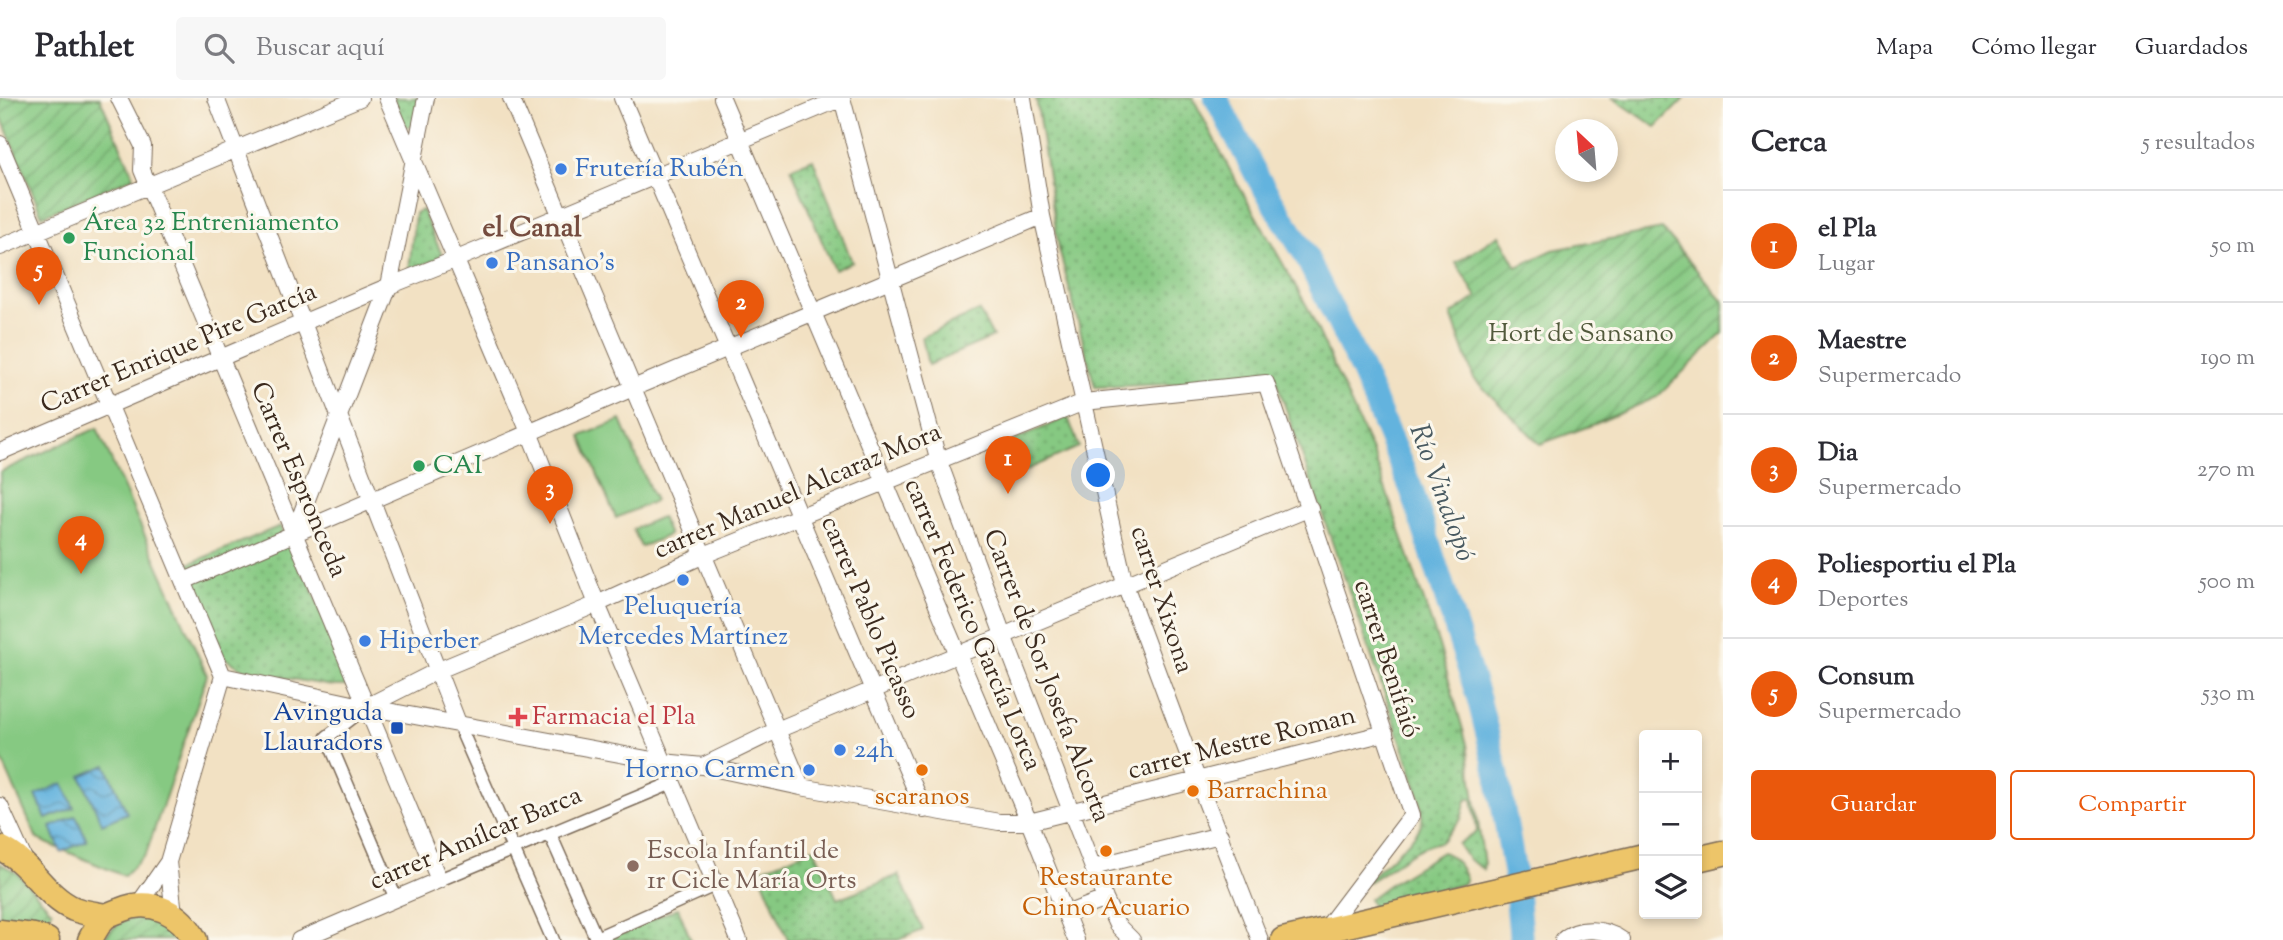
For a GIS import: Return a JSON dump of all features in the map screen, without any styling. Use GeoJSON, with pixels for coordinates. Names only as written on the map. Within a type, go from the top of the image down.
{"type":"FeatureCollection","features":[{"type":"Feature","properties":{"kind":"main road"},"geometry":{"type":"LineString","coordinates":[[1702,843],[1723,838]]}},
{"type":"Feature","properties":{"kind":"main road"},"geometry":{"type":"LineString","coordinates":[[0,848],[27,867],[71,908],[107,916],[138,905],[157,907],[174,914],[188,927],[195,940]]}},
{"type":"Feature","properties":{"kind":"main road"},"geometry":{"type":"LineString","coordinates":[[1702,858],[1723,853]]}},
{"type":"Feature","properties":{"kind":"main road"},"geometry":{"type":"LineString","coordinates":[[1351,940],[1468,905],[1569,881],[1639,858]]}},
{"type":"Feature","properties":{"kind":"main road"},"geometry":{"type":"LineString","coordinates":[[1569,881],[1639,873]]}},
{"type":"Feature","properties":{"kind":"main road"},"geometry":{"type":"LineString","coordinates":[[1283,940],[1468,905]]}},
{"type":"Feature","properties":{"kind":"main road"},"geometry":{"type":"LineString","coordinates":[[90,940],[107,916]]}},
{"type":"Feature","properties":{"kind":"main road"},"geometry":{"type":"LineString","coordinates":[[0,932],[47,940]]}},
{"type":"Feature","properties":{"kind":"street","name":"Carrer Espronceda"},"geometry":{"type":"LineString","coordinates":[[119,98],[143,146],[142,170],[439,880]]}},
{"type":"Feature","properties":{"kind":"street"},"geometry":{"type":"LineString","coordinates":[[216,98],[458,723],[553,940]]}},
{"type":"Feature","properties":{"kind":"street"},"geometry":{"type":"LineString","coordinates":[[0,247],[360,98]]}},
{"type":"Feature","properties":{"kind":"street"},"geometry":{"type":"LineString","coordinates":[[387,98],[529,432],[597,604],[739,940]]}},
{"type":"Feature","properties":{"kind":"street"},"geometry":{"type":"LineString","coordinates":[[294,533],[389,286],[426,98]]}},
{"type":"Feature","properties":{"kind":"street"},"geometry":{"type":"LineString","coordinates":[[511,98],[802,787]]}},
{"type":"Feature","properties":{"kind":"street","name":"carrer Pablo Picasso"},"geometry":{"type":"LineString","coordinates":[[622,98],[923,810]]}},
{"type":"Feature","properties":{"kind":"street","name":"carrer Federico García Lorca"},"geometry":{"type":"LineString","coordinates":[[722,98],[1029,822],[1076,940]]}},
{"type":"Feature","properties":{"kind":"street","name":"carrer Xixona"},"geometry":{"type":"LineString","coordinates":[[1023,98],[1042,216],[1125,585],[1260,940]]}},
{"type":"Feature","properties":{"kind":"street","name":"Carrer Enrique Pire García"},"geometry":{"type":"LineString","coordinates":[[0,452],[303,322],[656,177],[835,99]]}},
{"type":"Feature","properties":{"kind":"street","name":"Carrer de Sor Josefa Alcorta"},"geometry":{"type":"LineString","coordinates":[[835,99],[890,280],[938,459],[1105,900],[1116,925],[1132,940]]}},
{"type":"Feature","properties":{"kind":"street"},"geometry":{"type":"LineString","coordinates":[[0,144],[223,676],[168,862],[138,905]]}},
{"type":"Feature","properties":{"kind":"street"},"geometry":{"type":"LineString","coordinates":[[184,581],[1042,216]]}},
{"type":"Feature","properties":{"kind":"street","name":"carrer Manuel Alcaraz Mora"},"geometry":{"type":"LineString","coordinates":[[366,707],[439,670],[597,604],[704,555],[1084,402],[1266,383]]}},
{"type":"Feature","properties":{"kind":"street","name":"carrer Benifaió"},"geometry":{"type":"LineString","coordinates":[[1266,383],[1412,815],[1325,930]]}},
{"type":"Feature","properties":{"kind":"street"},"geometry":{"type":"LineString","coordinates":[[703,766],[778,730],[1310,508]]}},
{"type":"Feature","properties":{"kind":"street","name":"carrer Mestre Roman"},"geometry":{"type":"LineString","coordinates":[[223,676],[366,707],[663,762],[703,766],[923,810],[999,822],[1029,822],[1072,813],[1385,733]]}},
{"type":"Feature","properties":{"kind":"street"},"geometry":{"type":"LineString","coordinates":[[366,707],[327,737],[396,899]]}},
{"type":"Feature","properties":{"kind":"street","name":"carrer Amílcar Barca"},"geometry":{"type":"LineString","coordinates":[[299,940],[672,783]]}},
{"type":"Feature","properties":{"kind":"street"},"geometry":{"type":"LineString","coordinates":[[0,806],[27,867]]}},
{"type":"Feature","properties":{"kind":"street"},"geometry":{"type":"LineString","coordinates":[[551,834],[596,939],[715,885]]}},
{"type":"Feature","properties":{"kind":"street"},"geometry":{"type":"LineString","coordinates":[[1093,867],[1220,835]]}},
{"type":"Feature","properties":{"kind":"street"},"geometry":{"type":"LineString","coordinates":[[168,862],[174,914]]}},
{"type":"Feature","properties":{"kind":"street"},"geometry":{"type":"LineString","coordinates":[[1066,914],[1105,900]]}},
{"type":"Feature","properties":{"kind":"street"},"geometry":{"type":"LineString","coordinates":[[1563,940],[1573,932],[1586,930],[1602,932],[1622,940]]}},
{"type":"Feature","properties":{"kind":"green space"},"geometry":{"type":"Polygon","coordinates":[[[0,98],[100,98],[134,177],[42,216],[0,114],[0,98]]]}},
{"type":"Feature","properties":{"kind":"green space"},"geometry":{"type":"Polygon","coordinates":[[[393,98],[419,98],[413,127],[405,127],[393,98]]]}},
{"type":"Feature","properties":{"kind":"green space"},"geometry":{"type":"Polygon","coordinates":[[[1036,98],[1193,98],[1231,172],[1308,308],[1375,458],[1439,645],[1467,744],[1483,869],[1468,859],[1458,844],[1477,831],[1472,798],[1466,800],[1461,819],[1441,842],[1421,848],[1377,877],[1366,881],[1418,830],[1422,819],[1421,805],[1276,380],[1095,387],[1059,249],[1036,98]]]}},
{"type":"Feature","properties":{"kind":"green space"},"geometry":{"type":"Polygon","coordinates":[[[1613,98],[1685,98],[1656,127],[1613,98]]]}},
{"type":"Feature","properties":{"kind":"green space"},"geometry":{"type":"Polygon","coordinates":[[[813,159],[852,262],[834,270],[791,168],[813,159]]]}},
{"type":"Feature","properties":{"kind":"green space"},"geometry":{"type":"Polygon","coordinates":[[[422,210],[443,257],[409,270],[415,213],[422,210]]]}},
{"type":"Feature","properties":{"kind":"green space","name":"Hort de Sansano"},"geometry":{"type":"Polygon","coordinates":[[[1662,229],[1723,301],[1723,333],[1657,397],[1540,444],[1474,379],[1451,315],[1477,297],[1456,263],[1499,235],[1517,267],[1553,250],[1662,229]]]}},
{"type":"Feature","properties":{"kind":"green space"},"geometry":{"type":"Polygon","coordinates":[[[979,311],[993,337],[928,365],[922,337],[979,311]]]}},
{"type":"Feature","properties":{"kind":"green space"},"geometry":{"type":"Polygon","coordinates":[[[1068,417],[1079,447],[999,482],[987,452],[1068,417]]]}},
{"type":"Feature","properties":{"kind":"green space"},"geometry":{"type":"Polygon","coordinates":[[[621,420],[655,501],[616,518],[581,436],[621,420]]]}},
{"type":"Feature","properties":{"kind":"green space"},"geometry":{"type":"Polygon","coordinates":[[[97,428],[207,675],[146,854],[124,876],[37,839],[0,756],[0,472],[97,428]]]}},
{"type":"Feature","properties":{"kind":"green space"},"geometry":{"type":"Polygon","coordinates":[[[661,517],[669,535],[641,547],[633,529],[661,517]]]}},
{"type":"Feature","properties":{"kind":"green space"},"geometry":{"type":"Polygon","coordinates":[[[280,526],[302,574],[308,578],[347,678],[345,686],[246,671],[223,657],[186,565],[280,526]]]}},
{"type":"Feature","properties":{"kind":"green space"},"geometry":{"type":"Polygon","coordinates":[[[814,848],[837,899],[899,875],[923,930],[898,940],[788,940],[759,870],[814,848]]]}},
{"type":"Feature","properties":{"kind":"green space"},"geometry":{"type":"Polygon","coordinates":[[[1442,852],[1454,859],[1459,866],[1466,878],[1463,884],[1373,908],[1369,899],[1442,852]]]}},
{"type":"Feature","properties":{"kind":"green space"},"geometry":{"type":"Polygon","coordinates":[[[0,863],[17,873],[52,911],[45,926],[32,921],[0,919],[0,863]]]}},
{"type":"Feature","properties":{"kind":"green space"},"geometry":{"type":"Polygon","coordinates":[[[678,908],[691,940],[601,940],[678,908]]]}},
{"type":"Feature","properties":{"kind":"green space"},"geometry":{"type":"Polygon","coordinates":[[[156,916],[185,940],[103,940],[119,923],[156,916]]]}},
{"type":"Feature","properties":{"kind":"water"},"geometry":{"type":"Polygon","coordinates":[[[106,765],[127,813],[102,824],[81,776],[106,765]]]}},
{"type":"Feature","properties":{"kind":"water"},"geometry":{"type":"Polygon","coordinates":[[[63,783],[74,808],[46,819],[36,795],[63,783]]]}},
{"type":"Feature","properties":{"kind":"water"},"geometry":{"type":"Polygon","coordinates":[[[76,816],[87,841],[61,852],[51,827],[76,816]]]}},
{"type":"Feature","properties":{"kind":"waterway","name":"Río Vinalopó"},"geometry":{"type":"LineString","coordinates":[[1216,98],[1258,178],[1305,254],[1362,371],[1412,491],[1479,700],[1497,773],[1515,875],[1521,940]]}},
{"type":"Feature","properties":{"kind":"place","name":"Frutería Rubén"},"geometry":{"type":"Point","coordinates":[561,169]}},
{"type":"Feature","properties":{"kind":"place","name":"Área 32 Entreniamento Funcional"},"geometry":{"type":"Point","coordinates":[69,238]}},
{"type":"Feature","properties":{"kind":"place","name":"Pansano's"},"geometry":{"type":"Point","coordinates":[492,263]}},
{"type":"Feature","properties":{"kind":"place","name":"Consum"},"geometry":{"type":"Point","coordinates":[39,305]}},
{"type":"Feature","properties":{"kind":"place","name":"Maestre"},"geometry":{"type":"Point","coordinates":[741,338]}},
{"type":"Feature","properties":{"kind":"place","name":"CAI"},"geometry":{"type":"Point","coordinates":[419,466]}},
{"type":"Feature","properties":{"kind":"place","name":"el Pla"},"geometry":{"type":"Point","coordinates":[1008,494]}},
{"type":"Feature","properties":{"kind":"place","name":"Dia"},"geometry":{"type":"Point","coordinates":[550,524]}},
{"type":"Feature","properties":{"kind":"place","name":"Poliesportiu el Pla"},"geometry":{"type":"Point","coordinates":[81,574]}},
{"type":"Feature","properties":{"kind":"place","name":"Peluquería Mercedes Martínez"},"geometry":{"type":"Point","coordinates":[683,580]}},
{"type":"Feature","properties":{"kind":"place","name":"Hiperber"},"geometry":{"type":"Point","coordinates":[365,641]}},
{"type":"Feature","properties":{"kind":"place","name":"Farmacia el Pla"},"geometry":{"type":"Point","coordinates":[518,717]}},
{"type":"Feature","properties":{"kind":"place","name":"Avinguda Llauradors"},"geometry":{"type":"Point","coordinates":[397,728]}},
{"type":"Feature","properties":{"kind":"place","name":"24h"},"geometry":{"type":"Point","coordinates":[840,750]}},
{"type":"Feature","properties":{"kind":"place","name":"Horno Carmen"},"geometry":{"type":"Point","coordinates":[809,770]}},
{"type":"Feature","properties":{"kind":"place","name":"scaranos"},"geometry":{"type":"Point","coordinates":[922,770]}},
{"type":"Feature","properties":{"kind":"place","name":"Barrachina"},"geometry":{"type":"Point","coordinates":[1193,791]}},
{"type":"Feature","properties":{"kind":"place","name":"Restaurante Chino Acuario"},"geometry":{"type":"Point","coordinates":[1106,851]}},
{"type":"Feature","properties":{"kind":"place","name":"Escola Infantil de 1r Cicle María Orts"},"geometry":{"type":"Point","coordinates":[633,866]}},
{"type":"Feature","properties":{"kind":"district","name":"el Canal"},"geometry":{"type":"Point","coordinates":[532,229]}}]}
